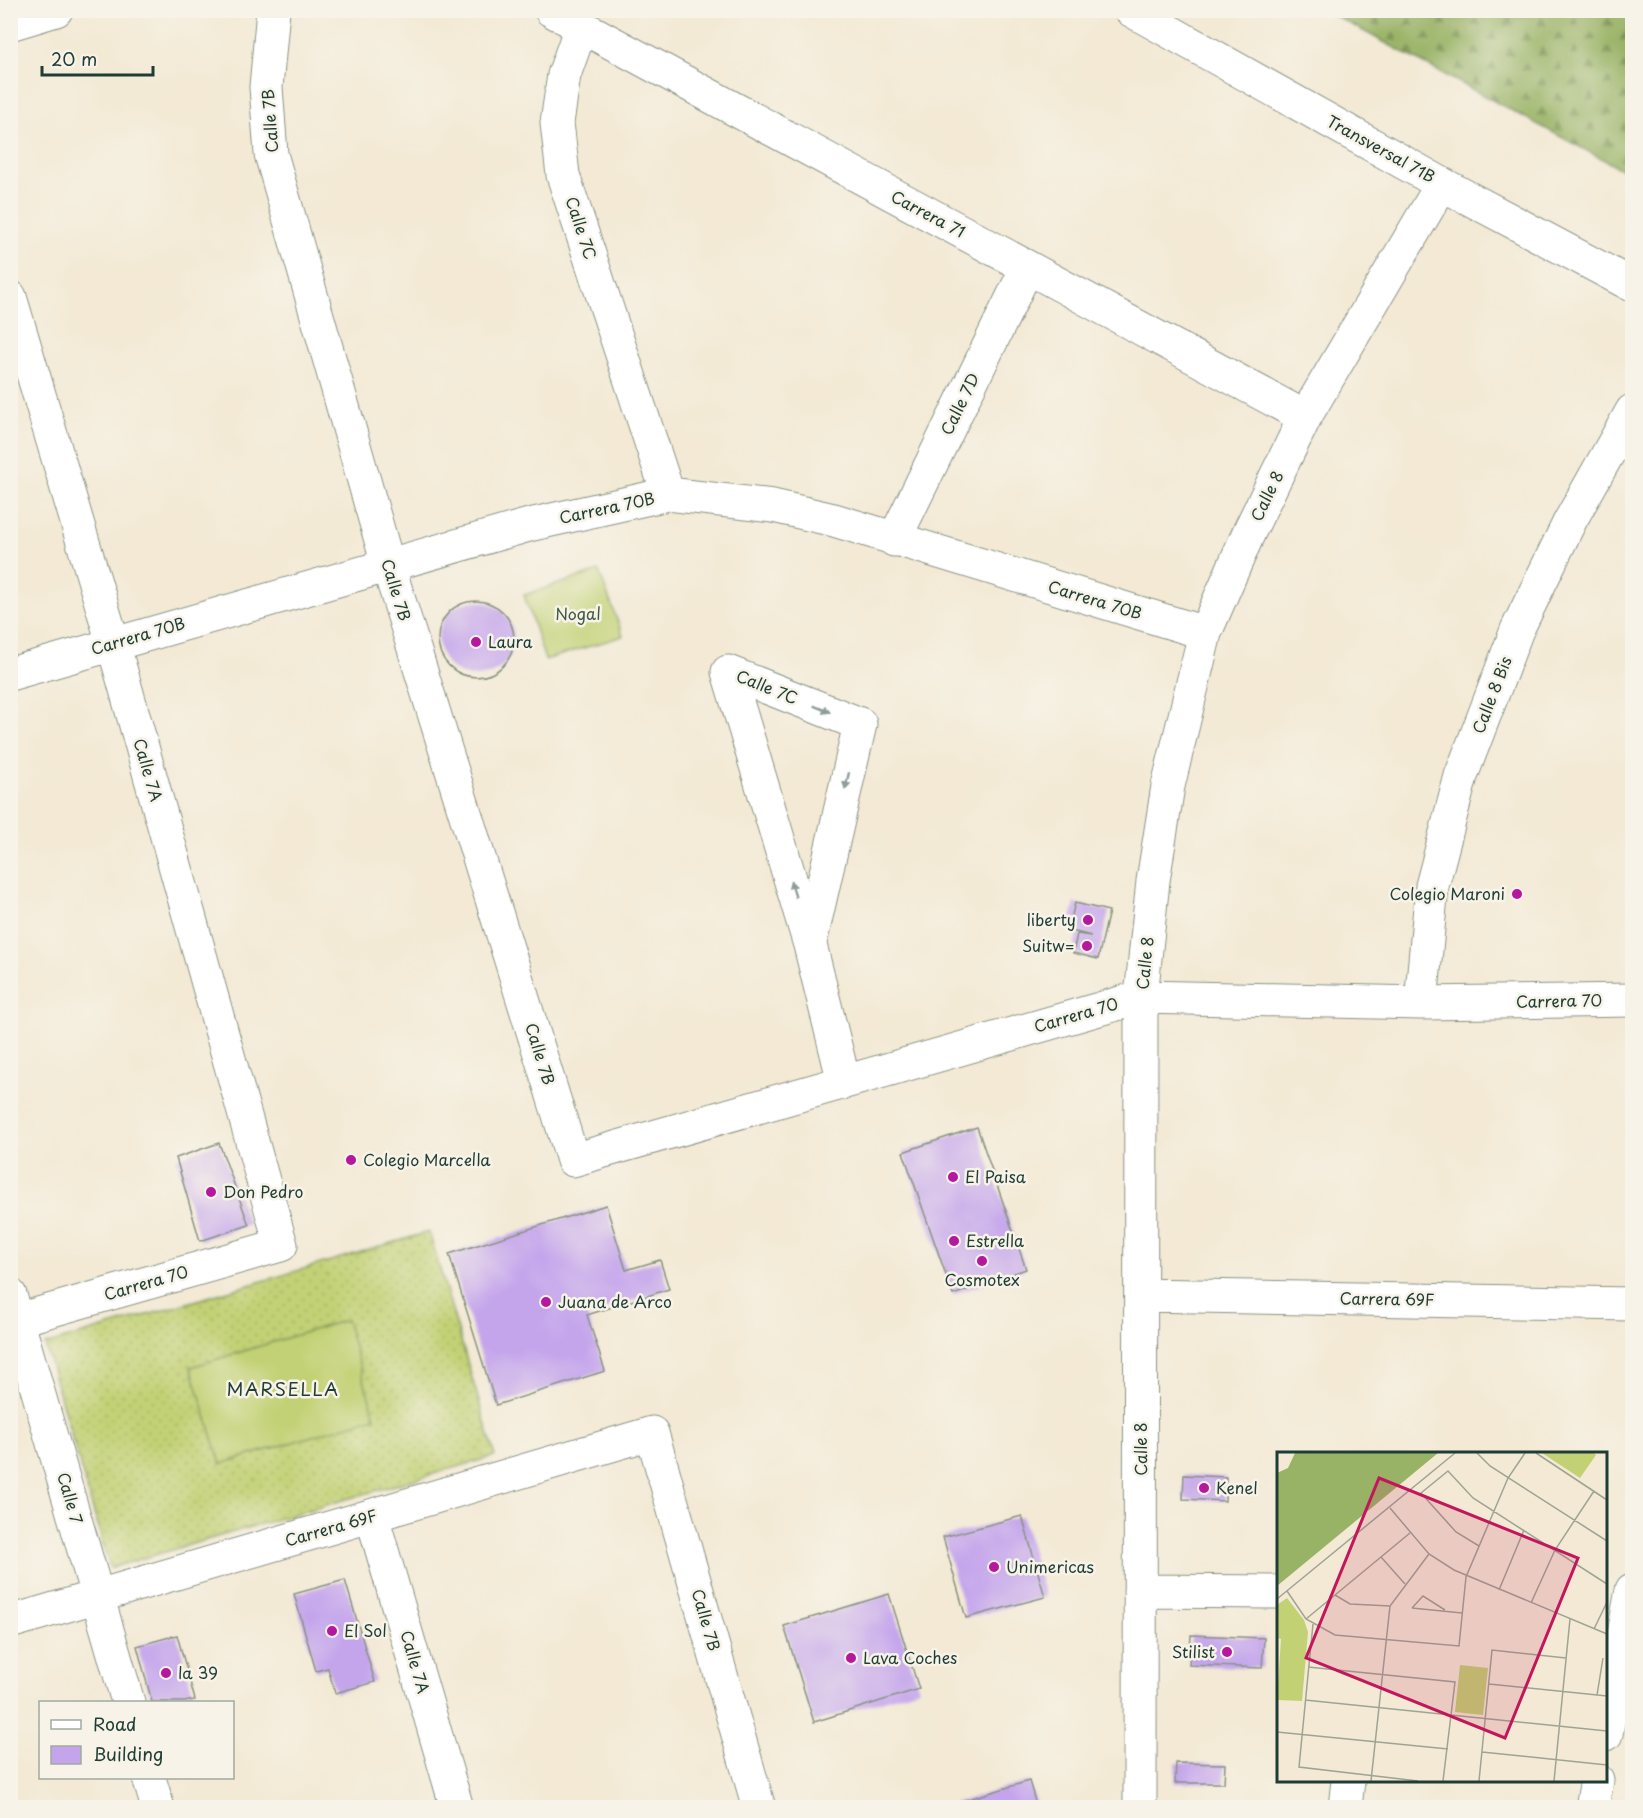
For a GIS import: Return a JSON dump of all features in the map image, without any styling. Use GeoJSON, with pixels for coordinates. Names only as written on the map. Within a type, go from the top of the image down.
{"type":"FeatureCollection","features":[{"type":"Feature","properties":{"kind":"street"},"geometry":{"type":"LineString","coordinates":[[10,24],[56,10]]}},
{"type":"Feature","properties":{"kind":"street","name":"Calle 7B"},"geometry":{"type":"LineString","coordinates":[[273,10],[266,87],[271,154],[388,566],[573,1160]]}},
{"type":"Feature","properties":{"kind":"street","name":"Carrera 71"},"geometry":{"type":"LineString","coordinates":[[551,10],[1305,417]]}},
{"type":"Feature","properties":{"kind":"street","name":"Transversal 71B"},"geometry":{"type":"LineString","coordinates":[[1131,10],[1442,184],[1632,285]]}},
{"type":"Feature","properties":{"kind":"street","name":"Calle 7C"},"geometry":{"type":"LineString","coordinates":[[581,27],[564,75],[557,123],[563,175],[668,494]]}},
{"type":"Feature","properties":{"kind":"street","name":"Calle 8"},"geometry":{"type":"LineString","coordinates":[[1140,1808],[1141,997],[1153,881],[1168,786],[1205,633],[1305,417],[1442,184]]}},
{"type":"Feature","properties":{"kind":"street","name":"Calle 7D"},"geometry":{"type":"LineString","coordinates":[[894,540],[1027,268]]}},
{"type":"Feature","properties":{"kind":"street","name":"Calle 7A"},"geometry":{"type":"LineString","coordinates":[[10,297],[113,643],[281,1245]]}},
{"type":"Feature","properties":{"kind":"street","name":"Calle 8 Bis"},"geometry":{"type":"LineString","coordinates":[[1421,1003],[1432,886],[1461,776],[1517,630],[1570,521],[1632,411]]}},
{"type":"Feature","properties":{"kind":"street","name":"Carrera 70B"},"geometry":{"type":"LineString","coordinates":[[10,674],[529,525],[668,494],[773,506],[834,520],[1205,633]]}},
{"type":"Feature","properties":{"kind":"street","name":"Calle 7C"},"geometry":{"type":"LineString","coordinates":[[810,945],[860,724],[728,672],[810,945],[844,1082]]}},
{"type":"Feature","properties":{"kind":"street","name":"Carrera 70"},"geometry":{"type":"LineString","coordinates":[[573,1160],[1141,997],[1421,1003],[1632,1000]]}},
{"type":"Feature","properties":{"kind":"street","name":"Carrera 70"},"geometry":{"type":"LineString","coordinates":[[13,1312],[281,1245]]}},
{"type":"Feature","properties":{"kind":"street","name":"Carrera 69F"},"geometry":{"type":"LineString","coordinates":[[1141,1295],[1632,1304]]}},
{"type":"Feature","properties":{"kind":"street","name":"Calle 7"},"geometry":{"type":"LineString","coordinates":[[13,1312],[128,1701]]}},
{"type":"Feature","properties":{"kind":"street","name":"Calle 7B"},"geometry":{"type":"LineString","coordinates":[[652,1433],[759,1808]]}},
{"type":"Feature","properties":{"kind":"street","name":"Carrera 69F"},"geometry":{"type":"LineString","coordinates":[[10,1622],[652,1433]]}},
{"type":"Feature","properties":{"kind":"street","name":"Calle 7A"},"geometry":{"type":"LineString","coordinates":[[372,1516],[458,1808]]}},
{"type":"Feature","properties":{"kind":"street"},"geometry":{"type":"LineString","coordinates":[[1140,1591],[1277,1592]]}},
{"type":"Feature","properties":{"kind":"street"},"geometry":{"type":"LineString","coordinates":[[1607,1721],[1625,1604]]}},
{"type":"Feature","properties":{"kind":"street"},"geometry":{"type":"LineString","coordinates":[[149,1779],[158,1808]]}},
{"type":"Feature","properties":{"kind":"street"},"geometry":{"type":"LineString","coordinates":[[1346,1808],[1348,1782]]}},
{"type":"Feature","properties":{"kind":"street"},"geometry":{"type":"LineString","coordinates":[[1592,1808],[1597,1782]]}},
{"type":"Feature","properties":{"kind":"green space"},"geometry":{"type":"Polygon","coordinates":[[[1326,11],[1632,11],[1632,175],[1326,11]]]}},
{"type":"Feature","properties":{"kind":"green space","name":"Nogal"},"geometry":{"type":"Polygon","coordinates":[[[599,571],[623,636],[545,660],[524,595],[599,571]]]}},
{"type":"Feature","properties":{"kind":"green space"},"geometry":{"type":"Polygon","coordinates":[[[429,1232],[495,1456],[110,1568],[45,1345],[429,1232]]]}},
{"type":"Feature","properties":{"kind":"green space"},"geometry":{"type":"Polygon","coordinates":[[[346,1320],[375,1417],[221,1464],[191,1367],[346,1320]]]}},
{"type":"Feature","properties":{"kind":"building","name":"Laura"},"geometry":{"type":"Polygon","coordinates":[[[476,601],[490,604],[503,612],[511,625],[514,639],[511,653],[503,666],[490,674],[476,677],[462,674],[449,666],[441,653],[438,639],[441,625],[449,612],[462,604],[476,601]]]}},
{"type":"Feature","properties":{"kind":"building","name":"liberty"},"geometry":{"type":"Polygon","coordinates":[[[1075,903],[1109,911],[1098,959],[1073,953],[1077,934],[1091,936],[1068,930],[1075,903]]]}},
{"type":"Feature","properties":{"kind":"building"},"geometry":{"type":"Polygon","coordinates":[[[977,1127],[1026,1269],[953,1295],[903,1152],[977,1127]]]}},
{"type":"Feature","properties":{"kind":"building","name":"Don Pedro"},"geometry":{"type":"Polygon","coordinates":[[[219,1143],[249,1225],[200,1241],[176,1158],[219,1143]]]}},
{"type":"Feature","properties":{"kind":"building","name":"Juana de Arco"},"geometry":{"type":"Polygon","coordinates":[[[606,1205],[626,1270],[660,1260],[669,1289],[587,1315],[605,1371],[496,1405],[449,1254],[606,1205]]]}},
{"type":"Feature","properties":{"kind":"building","name":"Kenel"},"geometry":{"type":"Polygon","coordinates":[[[1184,1475],[1226,1477],[1225,1501],[1183,1499],[1184,1475]]]}},
{"type":"Feature","properties":{"kind":"building","name":"Unimericas"},"geometry":{"type":"Polygon","coordinates":[[[1022,1516],[1045,1597],[966,1618],[943,1537],[1022,1516]]]}},
{"type":"Feature","properties":{"kind":"building","name":"El Sol"},"geometry":{"type":"Polygon","coordinates":[[[345,1580],[375,1682],[335,1693],[328,1668],[316,1671],[294,1594],[345,1580]]]}},
{"type":"Feature","properties":{"kind":"building","name":"Lava Coches"},"geometry":{"type":"Polygon","coordinates":[[[889,1594],[919,1689],[814,1722],[784,1626],[889,1594]]]}},
{"type":"Feature","properties":{"kind":"building","name":"la 39"},"geometry":{"type":"Polygon","coordinates":[[[177,1635],[195,1700],[152,1701],[137,1646],[177,1635]]]}},
{"type":"Feature","properties":{"kind":"building","name":"Stilist"},"geometry":{"type":"Polygon","coordinates":[[[1191,1635],[1264,1638],[1262,1668],[1189,1665],[1191,1635]]]}},
{"type":"Feature","properties":{"kind":"building"},"geometry":{"type":"Polygon","coordinates":[[[1176,1763],[1225,1764],[1224,1783],[1175,1783],[1176,1763]]]}},
{"type":"Feature","properties":{"kind":"building"},"geometry":{"type":"Polygon","coordinates":[[[1029,1781],[1037,1808],[957,1808],[955,1803],[1029,1781]]]}},
{"type":"Feature","properties":{"kind":"place","name":"Laura"},"geometry":{"type":"Point","coordinates":[476,642]}},
{"type":"Feature","properties":{"kind":"place","name":"Colegio Maroni"},"geometry":{"type":"Point","coordinates":[1517,894]}},
{"type":"Feature","properties":{"kind":"place","name":"liberty"},"geometry":{"type":"Point","coordinates":[1088,920]}},
{"type":"Feature","properties":{"kind":"place","name":"Suitw="},"geometry":{"type":"Point","coordinates":[1087,946]}},
{"type":"Feature","properties":{"kind":"place","name":"Colegio Marcella"},"geometry":{"type":"Point","coordinates":[351,1160]}},
{"type":"Feature","properties":{"kind":"place","name":"El Paisa"},"geometry":{"type":"Point","coordinates":[953,1177]}},
{"type":"Feature","properties":{"kind":"place","name":"Don Pedro"},"geometry":{"type":"Point","coordinates":[211,1192]}},
{"type":"Feature","properties":{"kind":"place","name":"Estrella"},"geometry":{"type":"Point","coordinates":[954,1241]}},
{"type":"Feature","properties":{"kind":"place","name":"Cosmotex"},"geometry":{"type":"Point","coordinates":[982,1261]}},
{"type":"Feature","properties":{"kind":"place","name":"Juana de Arco"},"geometry":{"type":"Point","coordinates":[546,1302]}},
{"type":"Feature","properties":{"kind":"place","name":"Kenel"},"geometry":{"type":"Point","coordinates":[1204,1488]}},
{"type":"Feature","properties":{"kind":"place","name":"Unimericas"},"geometry":{"type":"Point","coordinates":[994,1567]}},
{"type":"Feature","properties":{"kind":"place","name":"El Sol"},"geometry":{"type":"Point","coordinates":[332,1631]}},
{"type":"Feature","properties":{"kind":"place","name":"Stilist"},"geometry":{"type":"Point","coordinates":[1227,1652]}},
{"type":"Feature","properties":{"kind":"place","name":"Lava Coches"},"geometry":{"type":"Point","coordinates":[851,1658]}},
{"type":"Feature","properties":{"kind":"place","name":"la 39"},"geometry":{"type":"Point","coordinates":[166,1673]}},
{"type":"Feature","properties":{"kind":"district","name":"MARSELLA"},"geometry":{"type":"Point","coordinates":[283,1390]}}]}
